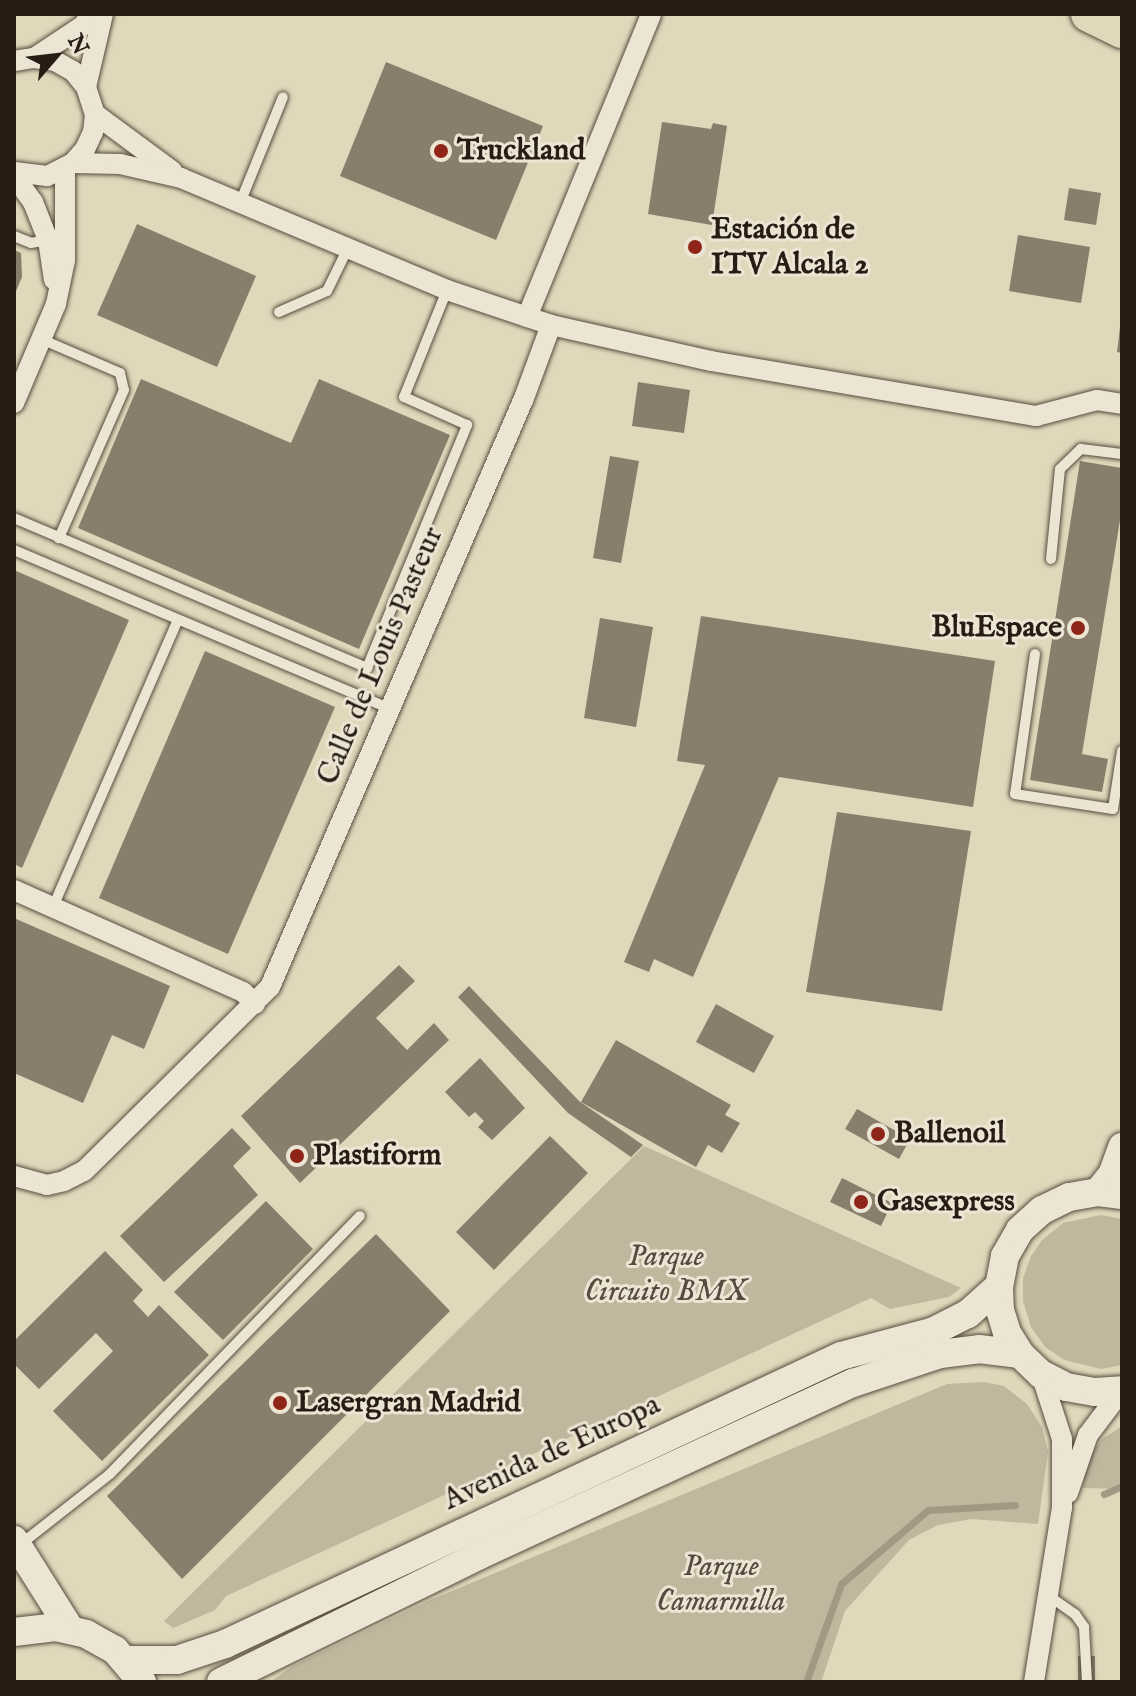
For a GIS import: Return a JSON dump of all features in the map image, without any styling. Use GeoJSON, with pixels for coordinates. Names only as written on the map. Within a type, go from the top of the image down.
{"type":"FeatureCollection","features":[{"type":"Feature","properties":{"kind":"highway"},"geometry":{"type":"LineString","coordinates":[[1089,14],[1122,30]]}},
{"type":"Feature","properties":{"kind":"street"},"geometry":{"type":"LineString","coordinates":[[24,60],[84,25],[90,14]]}},
{"type":"Feature","properties":{"kind":"street"},"geometry":{"type":"LineString","coordinates":[[86,87],[103,14]]}},
{"type":"Feature","properties":{"kind":"street"},"geometry":{"type":"LineString","coordinates":[[527,317],[651,14]]}},
{"type":"Feature","properties":{"kind":"street"},"geometry":{"type":"LineString","coordinates":[[14,403],[56,304],[65,260],[69,166],[85,149],[93,132],[95,114],[86,87],[73,71],[55,61],[24,60]]}},
{"type":"Feature","properties":{"kind":"street"},"geometry":{"type":"LineString","coordinates":[[95,114],[181,178]]}},
{"type":"Feature","properties":{"kind":"street"},"geometry":{"type":"LineString","coordinates":[[14,174],[47,176],[69,166],[120,164],[181,178],[447,290],[551,325],[711,361],[1036,416],[1097,400],[1122,404]]}},
{"type":"Feature","properties":{"kind":"street"},"geometry":{"type":"LineString","coordinates":[[14,174],[33,202],[48,240],[56,304]]}},
{"type":"Feature","properties":{"kind":"street","name":"Calle de Louis Pasteur"},"geometry":{"type":"LineString","coordinates":[[14,1176],[47,1185],[84,1171],[270,987],[551,325]]}},
{"type":"Feature","properties":{"kind":"street"},"geometry":{"type":"LineString","coordinates":[[14,890],[243,992],[255,1004]]}},
{"type":"Feature","properties":{"kind":"street"},"geometry":{"type":"LineString","coordinates":[[1122,1147],[1112,1175],[1110,1194],[1069,1197],[1042,1210],[1020,1230],[1005,1256],[999,1286],[1000,1310],[1020,1354],[1041,1374],[1066,1387],[1095,1392],[1122,1390]]}},
{"type":"Feature","properties":{"kind":"street","name":"Avenida de Europa"},"geometry":{"type":"LineString","coordinates":[[134,1671],[225,1644],[841,1356],[934,1331],[968,1314],[999,1286]]}},
{"type":"Feature","properties":{"kind":"street","name":"Avenida de Europa"},"geometry":{"type":"LineString","coordinates":[[221,1682],[480,1555],[853,1383],[940,1354],[979,1349],[1020,1354]]}},
{"type":"Feature","properties":{"kind":"street"},"geometry":{"type":"LineString","coordinates":[[1034,1682],[1062,1508],[1062,1439],[1041,1374]]}},
{"type":"Feature","properties":{"kind":"street"},"geometry":{"type":"LineString","coordinates":[[1062,1508],[1088,1435],[1122,1390]]}},
{"type":"Feature","properties":{"kind":"street"},"geometry":{"type":"LineString","coordinates":[[17,1543],[70,1629]]}},
{"type":"Feature","properties":{"kind":"street"},"geometry":{"type":"LineString","coordinates":[[14,1632],[41,1627],[70,1629],[102,1641],[134,1671]]}},
{"type":"Feature","properties":{"kind":"lane"},"geometry":{"type":"LineString","coordinates":[[240,203],[283,97]]}},
{"type":"Feature","properties":{"kind":"lane"},"geometry":{"type":"LineString","coordinates":[[14,236],[31,243],[48,240]]}},
{"type":"Feature","properties":{"kind":"lane"},"geometry":{"type":"LineString","coordinates":[[279,312],[327,291],[348,248]]}},
{"type":"Feature","properties":{"kind":"lane"},"geometry":{"type":"LineString","coordinates":[[14,518],[367,668],[467,425],[404,397],[447,290]]}},
{"type":"Feature","properties":{"kind":"lane"},"geometry":{"type":"LineString","coordinates":[[41,339],[120,373],[124,390],[59,538]]}},
{"type":"Feature","properties":{"kind":"lane"},"geometry":{"type":"LineString","coordinates":[[1051,559],[1060,469],[1081,449],[1122,454]]}},
{"type":"Feature","properties":{"kind":"lane"},"geometry":{"type":"LineString","coordinates":[[14,550],[390,709]]}},
{"type":"Feature","properties":{"kind":"lane"},"geometry":{"type":"LineString","coordinates":[[53,907],[178,620]]}},
{"type":"Feature","properties":{"kind":"lane"},"geometry":{"type":"LineString","coordinates":[[1035,654],[1015,794],[1113,809],[1122,751]]}},
{"type":"Feature","properties":{"kind":"lane"},"geometry":{"type":"LineString","coordinates":[[17,1543],[110,1474],[360,1216]]}},
{"type":"Feature","properties":{"kind":"lane"},"geometry":{"type":"LineString","coordinates":[[1049,1596],[1075,1614],[1084,1627],[1087,1682]]}},
{"type":"Feature","properties":{"kind":"green space","name":"Parque Circuito BMX"},"geometry":{"type":"Polygon","coordinates":[[[644,1146],[961,1288],[949,1297],[890,1309],[871,1298],[226,1596],[215,1610],[173,1628],[164,1621],[644,1146]]]}},
{"type":"Feature","properties":{"kind":"green space"},"geometry":{"type":"Polygon","coordinates":[[[1101,1215],[1122,1219],[1122,1365],[1101,1369],[1064,1360],[1045,1347],[1031,1327],[1023,1301],[1023,1278],[1031,1256],[1042,1240],[1063,1223],[1101,1215]]]}},
{"type":"Feature","properties":{"kind":"green space","name":"Parque Camarmilla"},"geometry":{"type":"Polygon","coordinates":[[[983,1382],[1004,1386],[1027,1404],[1042,1427],[1048,1452],[1038,1524],[972,1519],[938,1525],[909,1540],[845,1611],[821,1682],[270,1682],[293,1666],[428,1601],[947,1384],[983,1382]]]}},
{"type":"Feature","properties":{"kind":"green space"},"geometry":{"type":"Polygon","coordinates":[[[1122,1426],[1122,1489],[1083,1488],[1092,1453],[1102,1439],[1122,1426]]]}},
{"type":"Feature","properties":{"kind":"building","name":"Truckland"},"geometry":{"type":"Polygon","coordinates":[[[386,62],[543,126],[496,240],[340,176],[386,62]]]}},
{"type":"Feature","properties":{"kind":"building"},"geometry":{"type":"Polygon","coordinates":[[[662,122],[711,129],[713,123],[727,126],[712,225],[648,214],[662,122]]]}},
{"type":"Feature","properties":{"kind":"building"},"geometry":{"type":"Polygon","coordinates":[[[1069,188],[1101,193],[1096,225],[1064,220],[1069,188]]]}},
{"type":"Feature","properties":{"kind":"building"},"geometry":{"type":"Polygon","coordinates":[[[137,224],[256,276],[217,367],[97,315],[137,224]]]}},
{"type":"Feature","properties":{"kind":"building"},"geometry":{"type":"Polygon","coordinates":[[[1018,235],[1090,247],[1081,303],[1009,291],[1018,235]]]}},
{"type":"Feature","properties":{"kind":"building"},"geometry":{"type":"Polygon","coordinates":[[[14,250],[21,253],[22,277],[14,296],[14,250]]]}},
{"type":"Feature","properties":{"kind":"building"},"geometry":{"type":"Polygon","coordinates":[[[1122,327],[1122,353],[1117,352],[1122,327]]]}},
{"type":"Feature","properties":{"kind":"building"},"geometry":{"type":"Polygon","coordinates":[[[141,379],[291,443],[319,379],[450,435],[359,649],[78,528],[141,379]]]}},
{"type":"Feature","properties":{"kind":"building"},"geometry":{"type":"Polygon","coordinates":[[[638,382],[690,390],[684,433],[632,426],[638,382]]]}},
{"type":"Feature","properties":{"kind":"building"},"geometry":{"type":"Polygon","coordinates":[[[610,456],[639,461],[621,563],[593,558],[610,456]]]}},
{"type":"Feature","properties":{"kind":"building","name":"BluEspace"},"geometry":{"type":"Polygon","coordinates":[[[1080,461],[1122,468],[1122,508],[1082,754],[1108,759],[1102,792],[1030,780],[1080,461]]]}},
{"type":"Feature","properties":{"kind":"building"},"geometry":{"type":"Polygon","coordinates":[[[14,570],[129,620],[22,868],[14,864],[14,570]]]}},
{"type":"Feature","properties":{"kind":"building"},"geometry":{"type":"Polygon","coordinates":[[[701,616],[995,661],[973,807],[779,777],[693,977],[654,959],[649,972],[624,962],[705,765],[677,761],[701,616]]]}},
{"type":"Feature","properties":{"kind":"building"},"geometry":{"type":"Polygon","coordinates":[[[600,618],[653,627],[636,727],[584,718],[600,618]]]}},
{"type":"Feature","properties":{"kind":"building"},"geometry":{"type":"Polygon","coordinates":[[[205,651],[335,707],[228,954],[99,898],[205,651]]]}},
{"type":"Feature","properties":{"kind":"building"},"geometry":{"type":"Polygon","coordinates":[[[837,812],[971,831],[942,1011],[806,992],[837,812]]]}},
{"type":"Feature","properties":{"kind":"building"},"geometry":{"type":"Polygon","coordinates":[[[14,918],[170,986],[144,1049],[112,1035],[83,1103],[14,1073],[14,918]]]}},
{"type":"Feature","properties":{"kind":"building"},"geometry":{"type":"Polygon","coordinates":[[[399,965],[415,981],[376,1018],[407,1050],[434,1023],[449,1040],[300,1183],[241,1116],[399,965]]]}},
{"type":"Feature","properties":{"kind":"building"},"geometry":{"type":"Polygon","coordinates":[[[469,986],[579,1101],[643,1145],[631,1157],[568,1113],[458,997],[469,986]]]}},
{"type":"Feature","properties":{"kind":"building"},"geometry":{"type":"Polygon","coordinates":[[[716,1004],[774,1036],[754,1073],[696,1042],[716,1004]]]}},
{"type":"Feature","properties":{"kind":"building"},"geometry":{"type":"Polygon","coordinates":[[[616,1040],[731,1105],[725,1115],[740,1123],[722,1153],[708,1145],[696,1167],[581,1102],[616,1040]]]}},
{"type":"Feature","properties":{"kind":"building"},"geometry":{"type":"Polygon","coordinates":[[[480,1058],[525,1108],[492,1140],[478,1127],[484,1121],[475,1112],[469,1117],[445,1092],[480,1058]]]}},
{"type":"Feature","properties":{"kind":"building","name":"Ballenoil"},"geometry":{"type":"Polygon","coordinates":[[[857,1109],[910,1139],[899,1159],[845,1129],[857,1109]]]}},
{"type":"Feature","properties":{"kind":"building"},"geometry":{"type":"Polygon","coordinates":[[[232,1128],[251,1148],[233,1166],[258,1195],[164,1282],[120,1236],[232,1128]]]}},
{"type":"Feature","properties":{"kind":"building"},"geometry":{"type":"Polygon","coordinates":[[[550,1136],[588,1173],[494,1270],[456,1232],[550,1136]]]}},
{"type":"Feature","properties":{"kind":"building","name":"Gasexpress"},"geometry":{"type":"Polygon","coordinates":[[[842,1178],[892,1203],[881,1226],[830,1202],[842,1178]]]}},
{"type":"Feature","properties":{"kind":"building"},"geometry":{"type":"Polygon","coordinates":[[[266,1201],[313,1249],[223,1340],[174,1292],[266,1201]]]}},
{"type":"Feature","properties":{"kind":"building","name":"Lasergran Madrid"},"geometry":{"type":"Polygon","coordinates":[[[376,1234],[450,1311],[182,1579],[107,1496],[376,1234]]]}},
{"type":"Feature","properties":{"kind":"building"},"geometry":{"type":"Polygon","coordinates":[[[105,1251],[143,1290],[133,1301],[148,1317],[159,1305],[209,1355],[102,1461],[53,1411],[113,1351],[96,1333],[39,1389],[14,1364],[14,1341],[105,1251]]]}},
{"type":"Feature","properties":{"kind":"building"},"geometry":{"type":"Polygon","coordinates":[[[1078,1656],[1095,1656],[1095,1682],[1078,1682],[1078,1656]]]}},
{"type":"Feature","properties":{"kind":"waterway"},"geometry":{"type":"LineString","coordinates":[[1104,1494],[1122,1486]]}},
{"type":"Feature","properties":{"kind":"waterway"},"geometry":{"type":"LineString","coordinates":[[806,1682],[841,1584],[928,1510],[1015,1505]]}},
{"type":"Feature","properties":{"kind":"place","name":"Truckland"},"geometry":{"type":"Point","coordinates":[441,151]}},
{"type":"Feature","properties":{"kind":"place","name":"Estación de ITV Alcala 2"},"geometry":{"type":"Point","coordinates":[695,247]}},
{"type":"Feature","properties":{"kind":"place","name":"BluEspace"},"geometry":{"type":"Point","coordinates":[1078,628]}},
{"type":"Feature","properties":{"kind":"place","name":"Ballenoil"},"geometry":{"type":"Point","coordinates":[878,1134]}},
{"type":"Feature","properties":{"kind":"place","name":"Plastiform"},"geometry":{"type":"Point","coordinates":[297,1156]}},
{"type":"Feature","properties":{"kind":"place","name":"Gasexpress"},"geometry":{"type":"Point","coordinates":[861,1202]}},
{"type":"Feature","properties":{"kind":"place","name":"Lasergran Madrid"},"geometry":{"type":"Point","coordinates":[280,1403]}}]}
